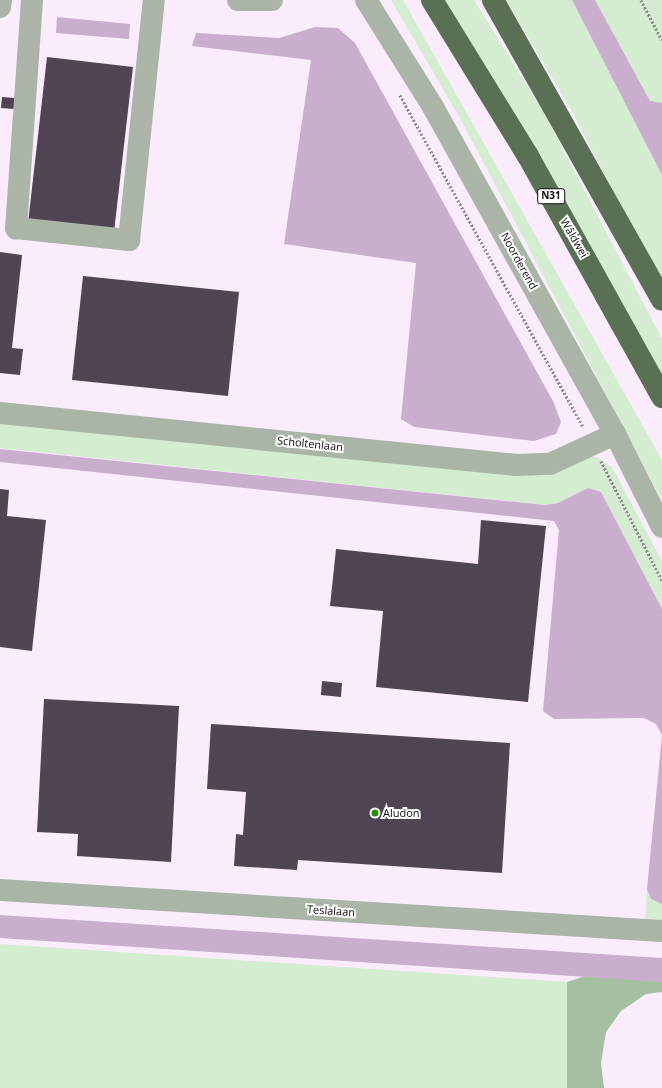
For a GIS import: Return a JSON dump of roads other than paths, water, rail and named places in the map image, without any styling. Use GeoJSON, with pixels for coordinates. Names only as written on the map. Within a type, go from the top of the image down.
{"type":"FeatureCollection","features":[{"type":"Feature","properties":{"kind":"highway","name":"Wâldwei"},"geometry":{"type":"LineString","coordinates":[[432,0],[528,156],[662,397]]}},
{"type":"Feature","properties":{"kind":"highway"},"geometry":{"type":"LineString","coordinates":[[493,0],[662,300]]}},
{"type":"Feature","properties":{"kind":"street"},"geometry":{"type":"LineString","coordinates":[[0,7],[1,0]]}},
{"type":"Feature","properties":{"kind":"street"},"geometry":{"type":"LineString","coordinates":[[32,0],[16,228],[129,240],[154,0]]}},
{"type":"Feature","properties":{"kind":"street"},"geometry":{"type":"LineString","coordinates":[[238,0],[272,0]]}},
{"type":"Feature","properties":{"kind":"street","name":"Noorderend"},"geometry":{"type":"LineString","coordinates":[[366,0],[433,107],[614,434],[662,527]]}},
{"type":"Feature","properties":{"kind":"street","name":"Scholtenlaan"},"geometry":{"type":"LineString","coordinates":[[0,413],[516,465],[550,464],[614,434]]}},
{"type":"Feature","properties":{"kind":"street","name":"Teslalaan"},"geometry":{"type":"LineString","coordinates":[[0,890],[662,931]]}},
{"type":"Feature","properties":{"kind":"place","name":"Aludon"},"geometry":{"type":"Point","coordinates":[375,813]}}]}
